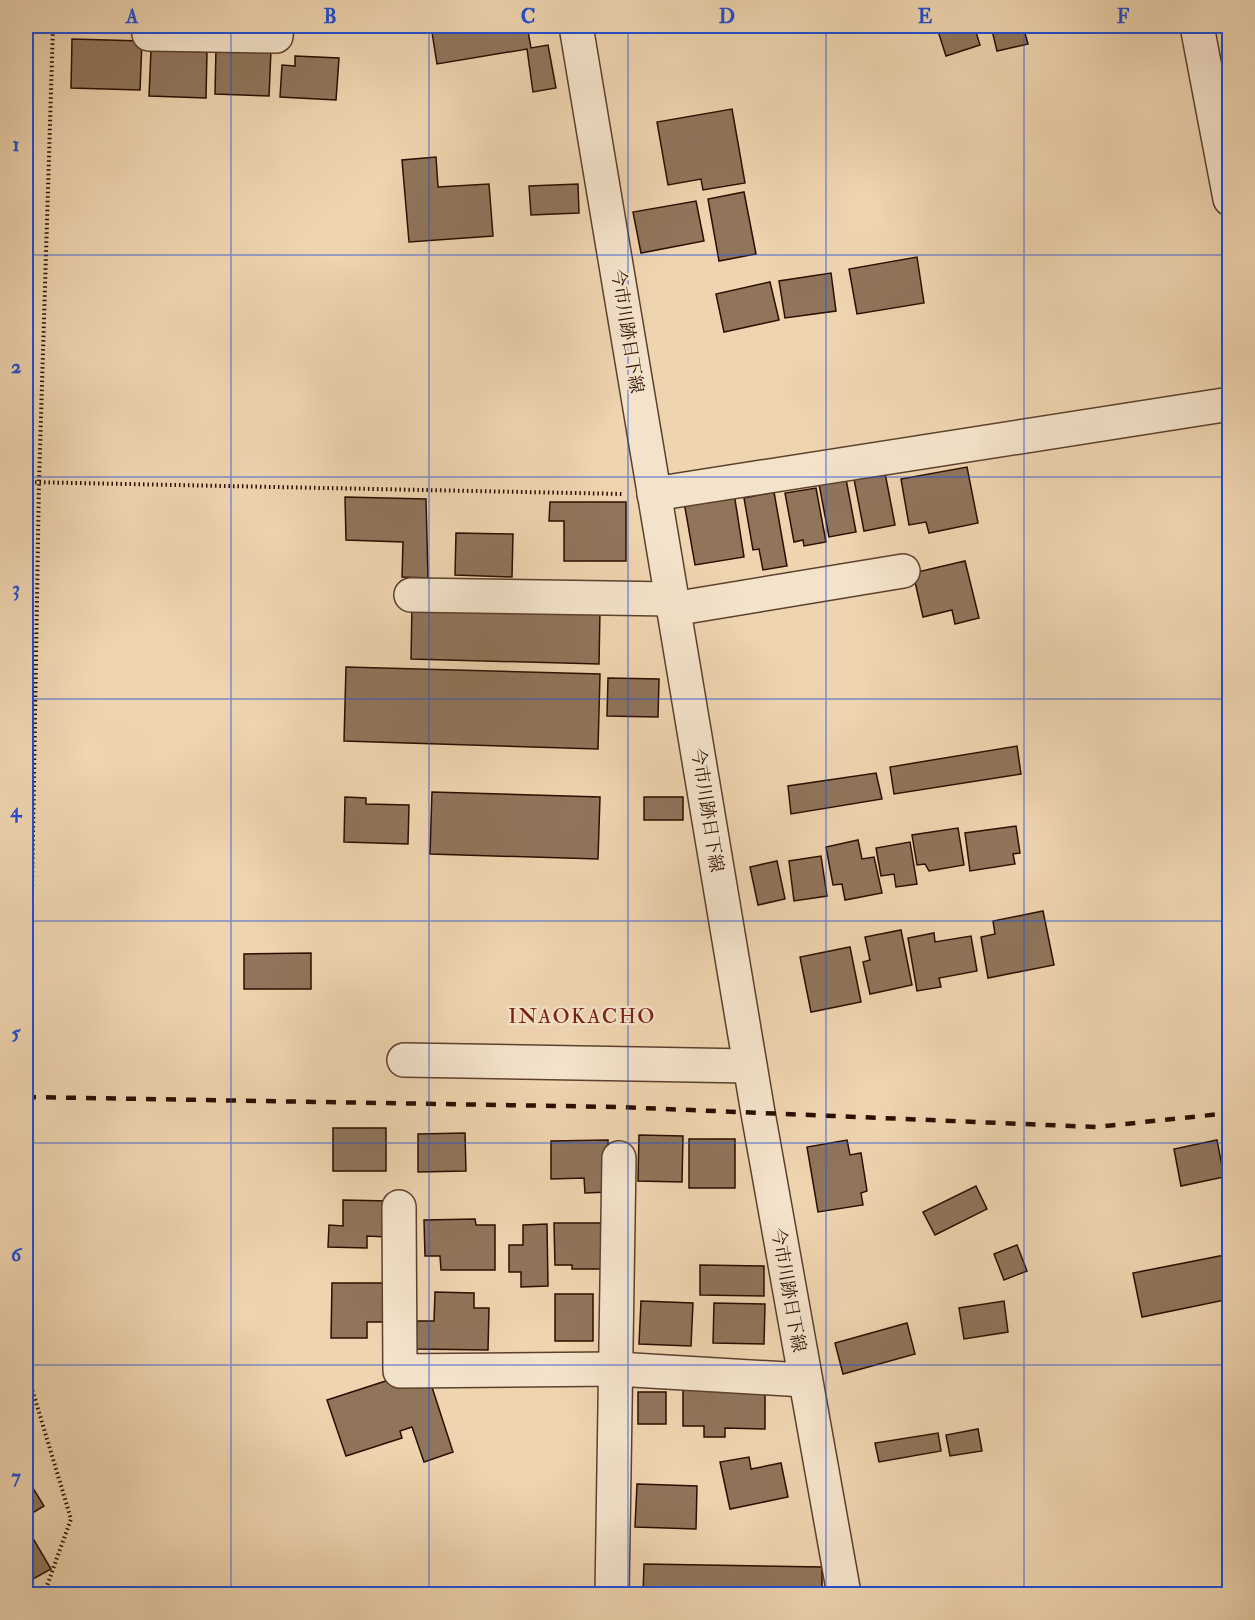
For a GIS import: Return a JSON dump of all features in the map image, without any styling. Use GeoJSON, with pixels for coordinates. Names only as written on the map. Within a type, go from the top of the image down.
{"type":"FeatureCollection","features":[{"type":"Feature","properties":{"kind":"street"},"geometry":{"type":"LineString","coordinates":[[149,26],[149,34],[276,36],[277,26]]}},
{"type":"Feature","properties":{"kind":"street","name":"今市川跡日下線"},"geometry":{"type":"LineString","coordinates":[[576,26],[750,1066],[804,1380],[844,1594]]}},
{"type":"Feature","properties":{"kind":"street"},"geometry":{"type":"LineString","coordinates":[[1197,26],[1216,62],[1230,199]]}},
{"type":"Feature","properties":{"kind":"street"},"geometry":{"type":"LineString","coordinates":[[654,495],[1230,404]]}},
{"type":"Feature","properties":{"kind":"street"},"geometry":{"type":"LineString","coordinates":[[411,595],[673,604],[903,571]]}},
{"type":"Feature","properties":{"kind":"street"},"geometry":{"type":"LineString","coordinates":[[404,1059],[750,1066]]}},
{"type":"Feature","properties":{"kind":"street"},"geometry":{"type":"LineString","coordinates":[[612,1594],[619,1158]]}},
{"type":"Feature","properties":{"kind":"street"},"geometry":{"type":"LineString","coordinates":[[399,1207],[400,1371],[616,1369],[804,1380]]}},
{"type":"Feature","properties":{"kind":"path"},"geometry":{"type":"LineString","coordinates":[[26,1246],[39,483],[53,26]]}},
{"type":"Feature","properties":{"kind":"path"},"geometry":{"type":"LineString","coordinates":[[26,482],[654,495]]}},
{"type":"Feature","properties":{"kind":"path"},"geometry":{"type":"LineString","coordinates":[[26,1369],[71,1519],[44,1594]]}},
{"type":"Feature","properties":{"kind":"building"},"geometry":{"type":"Polygon","coordinates":[[[431,26],[527,26],[531,48],[548,45],[556,88],[533,92],[527,49],[437,64],[431,26]]]}},
{"type":"Feature","properties":{"kind":"building"},"geometry":{"type":"Polygon","coordinates":[[[954,26],[974,26],[980,45],[946,56],[938,31],[954,26]]]}},
{"type":"Feature","properties":{"kind":"building"},"geometry":{"type":"Polygon","coordinates":[[[991,26],[1023,26],[1028,44],[997,51],[991,26]]]}},
{"type":"Feature","properties":{"kind":"building"},"geometry":{"type":"Polygon","coordinates":[[[72,39],[142,41],[140,90],[71,88],[72,39]]]}},
{"type":"Feature","properties":{"kind":"building"},"geometry":{"type":"Polygon","coordinates":[[[216,47],[271,50],[269,96],[215,94],[216,47]]]}},
{"type":"Feature","properties":{"kind":"building"},"geometry":{"type":"Polygon","coordinates":[[[151,50],[207,52],[206,98],[149,96],[151,50]]]}},
{"type":"Feature","properties":{"kind":"building"},"geometry":{"type":"Polygon","coordinates":[[[295,56],[339,58],[336,100],[280,97],[282,65],[295,66],[295,56]]]}},
{"type":"Feature","properties":{"kind":"building"},"geometry":{"type":"Polygon","coordinates":[[[732,109],[745,183],[703,190],[701,179],[668,185],[657,122],[732,109]]]}},
{"type":"Feature","properties":{"kind":"building"},"geometry":{"type":"Polygon","coordinates":[[[436,157],[438,187],[489,184],[493,236],[409,242],[402,160],[436,157]]]}},
{"type":"Feature","properties":{"kind":"building"},"geometry":{"type":"Polygon","coordinates":[[[578,184],[579,213],[531,215],[529,186],[578,184]]]}},
{"type":"Feature","properties":{"kind":"building"},"geometry":{"type":"Polygon","coordinates":[[[744,192],[756,254],[719,261],[708,199],[744,192]]]}},
{"type":"Feature","properties":{"kind":"building"},"geometry":{"type":"Polygon","coordinates":[[[696,201],[704,241],[641,253],[633,212],[696,201]]]}},
{"type":"Feature","properties":{"kind":"building"},"geometry":{"type":"Polygon","coordinates":[[[917,257],[924,303],[857,314],[849,269],[917,257]]]}},
{"type":"Feature","properties":{"kind":"building"},"geometry":{"type":"Polygon","coordinates":[[[831,273],[836,311],[785,318],[779,281],[831,273]]]}},
{"type":"Feature","properties":{"kind":"building"},"geometry":{"type":"Polygon","coordinates":[[[770,282],[779,320],[724,332],[716,294],[770,282]]]}},
{"type":"Feature","properties":{"kind":"building"},"geometry":{"type":"Polygon","coordinates":[[[967,467],[978,523],[929,533],[926,522],[909,525],[901,479],[967,467]]]}},
{"type":"Feature","properties":{"kind":"building"},"geometry":{"type":"Polygon","coordinates":[[[885,473],[895,525],[864,531],[854,479],[885,473]]]}},
{"type":"Feature","properties":{"kind":"building"},"geometry":{"type":"Polygon","coordinates":[[[846,479],[856,532],[829,537],[819,484],[846,479]]]}},
{"type":"Feature","properties":{"kind":"building"},"geometry":{"type":"Polygon","coordinates":[[[816,488],[826,542],[804,546],[803,540],[794,542],[785,493],[816,488]]]}},
{"type":"Feature","properties":{"kind":"building"},"geometry":{"type":"Polygon","coordinates":[[[774,492],[787,566],[763,570],[759,549],[753,550],[744,498],[774,492]]]}},
{"type":"Feature","properties":{"kind":"building"},"geometry":{"type":"Polygon","coordinates":[[[734,493],[744,557],[695,565],[684,502],[734,493]]]}},
{"type":"Feature","properties":{"kind":"building"},"geometry":{"type":"Polygon","coordinates":[[[345,497],[426,499],[428,578],[402,577],[403,542],[346,540],[345,497]]]}},
{"type":"Feature","properties":{"kind":"building"},"geometry":{"type":"Polygon","coordinates":[[[550,502],[626,502],[626,561],[564,561],[564,521],[549,521],[550,502]]]}},
{"type":"Feature","properties":{"kind":"building"},"geometry":{"type":"Polygon","coordinates":[[[456,533],[513,534],[512,577],[455,575],[456,533]]]}},
{"type":"Feature","properties":{"kind":"building"},"geometry":{"type":"Polygon","coordinates":[[[965,561],[979,618],[955,624],[952,610],[923,617],[913,573],[965,561]]]}},
{"type":"Feature","properties":{"kind":"building"},"geometry":{"type":"Polygon","coordinates":[[[412,606],[600,610],[599,664],[411,659],[412,606]]]}},
{"type":"Feature","properties":{"kind":"building"},"geometry":{"type":"Polygon","coordinates":[[[346,667],[600,674],[598,749],[344,741],[346,667]]]}},
{"type":"Feature","properties":{"kind":"building"},"geometry":{"type":"Polygon","coordinates":[[[608,678],[659,679],[658,717],[607,716],[608,678]]]}},
{"type":"Feature","properties":{"kind":"building"},"geometry":{"type":"Polygon","coordinates":[[[1017,746],[1021,774],[894,794],[890,767],[1017,746]]]}},
{"type":"Feature","properties":{"kind":"building"},"geometry":{"type":"Polygon","coordinates":[[[876,773],[882,799],[791,814],[788,786],[876,773]]]}},
{"type":"Feature","properties":{"kind":"building"},"geometry":{"type":"Polygon","coordinates":[[[432,792],[600,797],[598,859],[430,854],[432,792]]]}},
{"type":"Feature","properties":{"kind":"building"},"geometry":{"type":"Polygon","coordinates":[[[345,797],[366,798],[366,804],[409,805],[408,844],[344,842],[345,797]]]}},
{"type":"Feature","properties":{"kind":"building"},"geometry":{"type":"Polygon","coordinates":[[[644,797],[683,797],[683,820],[644,820],[644,797]]]}},
{"type":"Feature","properties":{"kind":"building"},"geometry":{"type":"Polygon","coordinates":[[[1016,826],[1020,853],[1013,854],[1015,864],[970,871],[965,833],[1016,826]]]}},
{"type":"Feature","properties":{"kind":"building"},"geometry":{"type":"Polygon","coordinates":[[[958,828],[964,865],[929,871],[925,864],[917,865],[912,835],[958,828]]]}},
{"type":"Feature","properties":{"kind":"building"},"geometry":{"type":"Polygon","coordinates":[[[858,840],[862,859],[874,857],[882,893],[845,900],[842,884],[833,885],[826,847],[858,840]]]}},
{"type":"Feature","properties":{"kind":"building"},"geometry":{"type":"Polygon","coordinates":[[[910,842],[917,884],[896,887],[894,874],[881,876],[876,848],[910,842]]]}},
{"type":"Feature","properties":{"kind":"building"},"geometry":{"type":"Polygon","coordinates":[[[821,856],[827,896],[794,901],[789,861],[821,856]]]}},
{"type":"Feature","properties":{"kind":"building"},"geometry":{"type":"Polygon","coordinates":[[[777,861],[785,899],[758,905],[750,867],[777,861]]]}},
{"type":"Feature","properties":{"kind":"building"},"geometry":{"type":"Polygon","coordinates":[[[1043,911],[1054,965],[988,978],[981,937],[995,934],[993,921],[1043,911]]]}},
{"type":"Feature","properties":{"kind":"building"},"geometry":{"type":"Polygon","coordinates":[[[901,930],[912,985],[870,994],[863,962],[870,960],[865,937],[901,930]]]}},
{"type":"Feature","properties":{"kind":"building"},"geometry":{"type":"Polygon","coordinates":[[[934,933],[935,942],[971,936],[977,971],[939,978],[941,987],[917,991],[908,938],[934,933]]]}},
{"type":"Feature","properties":{"kind":"building"},"geometry":{"type":"Polygon","coordinates":[[[850,947],[861,1002],[811,1012],[800,957],[850,947]]]}},
{"type":"Feature","properties":{"kind":"building"},"geometry":{"type":"Polygon","coordinates":[[[311,953],[311,989],[244,989],[244,954],[311,953]]]}},
{"type":"Feature","properties":{"kind":"building"},"geometry":{"type":"Polygon","coordinates":[[[333,1128],[386,1128],[386,1171],[333,1171],[333,1128]]]}},
{"type":"Feature","properties":{"kind":"building"},"geometry":{"type":"Polygon","coordinates":[[[465,1133],[466,1171],[418,1172],[418,1134],[465,1133]]]}},
{"type":"Feature","properties":{"kind":"building"},"geometry":{"type":"Polygon","coordinates":[[[639,1135],[683,1136],[682,1182],[638,1181],[639,1135]]]}},
{"type":"Feature","properties":{"kind":"building"},"geometry":{"type":"Polygon","coordinates":[[[689,1139],[735,1139],[735,1188],[689,1188],[689,1139]]]}},
{"type":"Feature","properties":{"kind":"building"},"geometry":{"type":"Polygon","coordinates":[[[608,1140],[609,1192],[585,1193],[584,1178],[551,1179],[551,1141],[608,1140]]]}},
{"type":"Feature","properties":{"kind":"building"},"geometry":{"type":"Polygon","coordinates":[[[847,1140],[850,1155],[861,1153],[867,1191],[861,1193],[863,1205],[818,1212],[807,1147],[847,1140]]]}},
{"type":"Feature","properties":{"kind":"building"},"geometry":{"type":"Polygon","coordinates":[[[1217,1140],[1224,1177],[1181,1186],[1174,1149],[1217,1140]]]}},
{"type":"Feature","properties":{"kind":"building"},"geometry":{"type":"Polygon","coordinates":[[[976,1186],[987,1209],[935,1235],[923,1212],[976,1186]]]}},
{"type":"Feature","properties":{"kind":"building"},"geometry":{"type":"Polygon","coordinates":[[[343,1200],[388,1201],[387,1237],[367,1236],[367,1248],[328,1247],[329,1225],[343,1226],[343,1200]]]}},
{"type":"Feature","properties":{"kind":"building"},"geometry":{"type":"Polygon","coordinates":[[[475,1219],[476,1225],[495,1225],[495,1270],[441,1270],[440,1256],[425,1256],[424,1220],[475,1219]]]}},
{"type":"Feature","properties":{"kind":"building"},"geometry":{"type":"Polygon","coordinates":[[[554,1223],[605,1223],[610,1269],[572,1269],[572,1265],[555,1265],[554,1223]]]}},
{"type":"Feature","properties":{"kind":"building"},"geometry":{"type":"Polygon","coordinates":[[[547,1224],[548,1286],[521,1287],[521,1272],[509,1272],[509,1245],[523,1245],[523,1225],[547,1224]]]}},
{"type":"Feature","properties":{"kind":"building"},"geometry":{"type":"Polygon","coordinates":[[[1017,1245],[1027,1271],[1004,1280],[994,1254],[1017,1245]]]}},
{"type":"Feature","properties":{"kind":"building"},"geometry":{"type":"Polygon","coordinates":[[[1230,1254],[1230,1299],[1142,1317],[1133,1273],[1230,1254]]]}},
{"type":"Feature","properties":{"kind":"building"},"geometry":{"type":"Polygon","coordinates":[[[700,1265],[764,1266],[764,1296],[700,1295],[700,1265]]]}},
{"type":"Feature","properties":{"kind":"building"},"geometry":{"type":"Polygon","coordinates":[[[332,1283],[389,1283],[388,1322],[367,1322],[367,1338],[331,1338],[332,1283]]]}},
{"type":"Feature","properties":{"kind":"building"},"geometry":{"type":"Polygon","coordinates":[[[435,1292],[474,1293],[474,1308],[489,1308],[488,1350],[416,1349],[417,1321],[434,1321],[435,1292]]]}},
{"type":"Feature","properties":{"kind":"building"},"geometry":{"type":"Polygon","coordinates":[[[555,1294],[593,1294],[593,1341],[555,1341],[555,1294]]]}},
{"type":"Feature","properties":{"kind":"building"},"geometry":{"type":"Polygon","coordinates":[[[641,1301],[693,1303],[691,1346],[639,1344],[641,1301]]]}},
{"type":"Feature","properties":{"kind":"building"},"geometry":{"type":"Polygon","coordinates":[[[1004,1301],[1008,1332],[964,1339],[959,1308],[1004,1301]]]}},
{"type":"Feature","properties":{"kind":"building"},"geometry":{"type":"Polygon","coordinates":[[[714,1303],[765,1304],[764,1344],[713,1343],[714,1303]]]}},
{"type":"Feature","properties":{"kind":"building"},"geometry":{"type":"Polygon","coordinates":[[[907,1323],[915,1354],[843,1374],[835,1343],[907,1323]]]}},
{"type":"Feature","properties":{"kind":"building"},"geometry":{"type":"Polygon","coordinates":[[[395,1378],[399,1388],[429,1378],[453,1452],[424,1462],[412,1427],[400,1431],[402,1438],[346,1456],[327,1400],[395,1378]]]}},
{"type":"Feature","properties":{"kind":"building"},"geometry":{"type":"Polygon","coordinates":[[[683,1385],[765,1385],[765,1429],[725,1428],[725,1437],[704,1437],[704,1426],[683,1426],[683,1385]]]}},
{"type":"Feature","properties":{"kind":"building"},"geometry":{"type":"Polygon","coordinates":[[[638,1392],[666,1392],[666,1424],[638,1424],[638,1392]]]}},
{"type":"Feature","properties":{"kind":"building"},"geometry":{"type":"Polygon","coordinates":[[[978,1429],[982,1451],[950,1456],[946,1435],[978,1429]]]}},
{"type":"Feature","properties":{"kind":"building"},"geometry":{"type":"Polygon","coordinates":[[[938,1433],[941,1451],[879,1462],[875,1443],[938,1433]]]}},
{"type":"Feature","properties":{"kind":"building"},"geometry":{"type":"Polygon","coordinates":[[[749,1457],[751,1469],[781,1463],[788,1497],[730,1509],[720,1462],[749,1457]]]}},
{"type":"Feature","properties":{"kind":"building"},"geometry":{"type":"Polygon","coordinates":[[[637,1484],[697,1486],[696,1529],[635,1527],[637,1484]]]}},
{"type":"Feature","properties":{"kind":"building"},"geometry":{"type":"Polygon","coordinates":[[[31,1485],[44,1506],[26,1517],[26,1489],[31,1485]]]}},
{"type":"Feature","properties":{"kind":"building"},"geometry":{"type":"Polygon","coordinates":[[[28,1530],[51,1569],[26,1583],[26,1532],[28,1530]]]}},
{"type":"Feature","properties":{"kind":"building"},"geometry":{"type":"Polygon","coordinates":[[[644,1564],[822,1567],[822,1594],[643,1594],[644,1564]]]}},
{"type":"Feature","properties":{"kind":"railway"},"geometry":{"type":"LineString","coordinates":[[26,1097],[618,1107],[1096,1127],[1230,1113]]}},
{"type":"Feature","properties":{"kind":"district","name":"INAOKACHO"},"geometry":{"type":"Point","coordinates":[582,1016]}}]}
